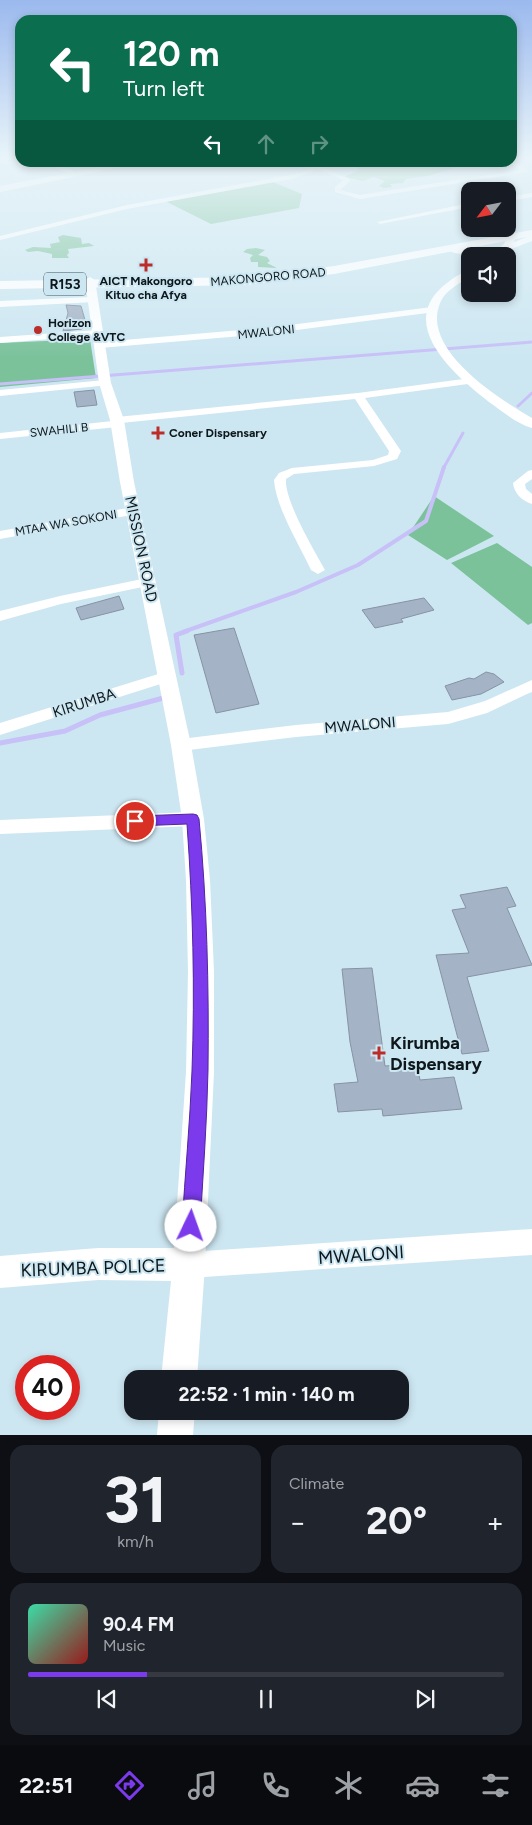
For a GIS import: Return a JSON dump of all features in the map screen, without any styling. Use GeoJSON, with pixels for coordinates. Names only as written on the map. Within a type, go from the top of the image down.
{"type":"FeatureCollection","features":[{"type":"Feature","properties":{"kind":"main road","name":"MAKONGORO ROAD"},"geometry":{"type":"LineString","coordinates":[[516,231],[532,228]]}},
{"type":"Feature","properties":{"kind":"main road","name":"MAKONGORO ROAD"},"geometry":{"type":"LineString","coordinates":[[516,233],[532,233]]}},
{"type":"Feature","properties":{"kind":"main road","name":"MAKONGORO ROAD"},"geometry":{"type":"LineString","coordinates":[[0,283],[48,284],[90,290],[254,275],[363,260],[480,238]]}},
{"type":"Feature","properties":{"kind":"main road","name":"MAKONGORO ROAD"},"geometry":{"type":"LineString","coordinates":[[0,283],[102,290],[130,284],[258,280],[334,270],[451,249],[489,238]]}},
{"type":"Feature","properties":{"kind":"street"},"geometry":{"type":"LineString","coordinates":[[0,238],[61,223]]}},
{"type":"Feature","properties":{"kind":"street"},"geometry":{"type":"LineString","coordinates":[[509,247],[532,238]]}},
{"type":"Feature","properties":{"kind":"street"},"geometry":{"type":"LineString","coordinates":[[451,249],[461,251]]}},
{"type":"Feature","properties":{"kind":"street"},"geometry":{"type":"LineString","coordinates":[[461,279],[443,291],[432,310],[432,326],[442,350],[471,381],[532,424]]}},
{"type":"Feature","properties":{"kind":"street"},"geometry":{"type":"LineString","coordinates":[[0,304],[90,290]]}},
{"type":"Feature","properties":{"kind":"street","name":"MISSION ROAD"},"geometry":{"type":"LineString","coordinates":[[90,290],[105,377],[117,422],[133,511],[168,676],[193,819]]}},
{"type":"Feature","properties":{"kind":"street","name":"MWALONI"},"geometry":{"type":"LineString","coordinates":[[0,340],[243,334],[313,327],[432,310]]}},
{"type":"Feature","properties":{"kind":"street"},"geometry":{"type":"LineString","coordinates":[[0,393],[105,377]]}},
{"type":"Feature","properties":{"kind":"street"},"geometry":{"type":"LineString","coordinates":[[117,422],[358,396],[471,381]]}},
{"type":"Feature","properties":{"kind":"street"},"geometry":{"type":"LineString","coordinates":[[318,570],[292,516],[280,480],[284,474],[292,470],[374,463],[393,457],[395,451],[358,396]]}},
{"type":"Feature","properties":{"kind":"street","name":"SWAHILI B"},"geometry":{"type":"LineString","coordinates":[[0,436],[117,422]]}},
{"type":"Feature","properties":{"kind":"street"},"geometry":{"type":"LineString","coordinates":[[532,474],[519,483],[520,490],[532,500]]}},
{"type":"Feature","properties":{"kind":"street","name":"MTAA WA SOKONI"},"geometry":{"type":"LineString","coordinates":[[0,535],[133,511]]}},
{"type":"Feature","properties":{"kind":"street"},"geometry":{"type":"LineString","coordinates":[[0,616],[60,600],[148,582]]}},
{"type":"Feature","properties":{"kind":"street","name":"KIRUMBA"},"geometry":{"type":"LineString","coordinates":[[0,729],[168,676]]}},
{"type":"Feature","properties":{"kind":"street","name":"MWALONI"},"geometry":{"type":"LineString","coordinates":[[181,745],[296,731],[448,718],[471,714],[498,703],[532,685]]}},
{"type":"Feature","properties":{"kind":"street"},"geometry":{"type":"LineString","coordinates":[[0,827],[193,819],[198,880],[201,981],[200,1072],[189,1265],[180,1370]]}},
{"type":"Feature","properties":{"kind":"street","name":"MWALONI"},"geometry":{"type":"LineString","coordinates":[[189,1265],[532,1242]]}},
{"type":"Feature","properties":{"kind":"street","name":"KIRUMBA POLICE"},"geometry":{"type":"LineString","coordinates":[[0,1272],[98,1264],[189,1265]]}},
{"type":"Feature","properties":{"kind":"street"},"geometry":{"type":"LineString","coordinates":[[175,1435],[176,1420]]}},
{"type":"Feature","properties":{"kind":"green space"},"geometry":{"type":"Polygon","coordinates":[[[63,235],[81,238],[82,244],[89,243],[94,246],[68,249],[69,253],[67,255],[69,258],[52,258],[52,254],[38,251],[28,252],[25,250],[33,247],[51,248],[50,244],[60,242],[58,237],[63,235]]]}},
{"type":"Feature","properties":{"kind":"green space"},"geometry":{"type":"Polygon","coordinates":[[[247,249],[265,250],[258,255],[267,257],[270,261],[267,263],[277,268],[258,267],[258,262],[251,262],[250,258],[253,255],[243,252],[247,249]]]}},
{"type":"Feature","properties":{"kind":"green space"},"geometry":{"type":"Polygon","coordinates":[[[90,339],[96,378],[0,387],[0,343],[90,339]]]}},
{"type":"Feature","properties":{"kind":"green space"},"geometry":{"type":"Polygon","coordinates":[[[434,496],[494,536],[447,560],[408,535],[434,496]]]}},
{"type":"Feature","properties":{"kind":"green space"},"geometry":{"type":"Polygon","coordinates":[[[497,543],[532,567],[532,623],[528,625],[451,563],[497,543]]]}},
{"type":"Feature","properties":{"kind":"building"},"geometry":{"type":"Polygon","coordinates":[[[66,305],[81,306],[85,320],[82,329],[63,331],[68,313],[66,305]]]}},
{"type":"Feature","properties":{"kind":"building"},"geometry":{"type":"Polygon","coordinates":[[[94,390],[97,405],[77,407],[74,392],[94,390]]]}},
{"type":"Feature","properties":{"kind":"building"},"geometry":{"type":"Polygon","coordinates":[[[119,596],[124,609],[81,620],[76,608],[119,596]]]}},
{"type":"Feature","properties":{"kind":"building"},"geometry":{"type":"Polygon","coordinates":[[[424,598],[434,610],[401,619],[403,622],[375,628],[362,610],[424,598]]]}},
{"type":"Feature","properties":{"kind":"building"},"geometry":{"type":"Polygon","coordinates":[[[234,628],[259,704],[216,713],[194,635],[234,628]]]}},
{"type":"Feature","properties":{"kind":"building"},"geometry":{"type":"Polygon","coordinates":[[[486,672],[494,674],[504,682],[481,694],[452,700],[445,686],[469,678],[474,679],[486,672]]]}},
{"type":"Feature","properties":{"kind":"building"},"geometry":{"type":"Polygon","coordinates":[[[507,887],[516,906],[507,908],[532,965],[467,977],[489,1051],[462,1054],[436,955],[469,953],[452,910],[466,908],[460,895],[507,887]]]}},
{"type":"Feature","properties":{"kind":"building"},"geometry":{"type":"Polygon","coordinates":[[[372,968],[385,1066],[417,1064],[420,1080],[454,1077],[462,1109],[383,1116],[382,1109],[338,1112],[334,1084],[358,1082],[350,1042],[342,969],[372,968]]]}},
{"type":"Feature","properties":{"kind":"waterway"},"geometry":{"type":"LineString","coordinates":[[0,384],[532,342]]}},
{"type":"Feature","properties":{"kind":"waterway"},"geometry":{"type":"LineString","coordinates":[[518,406],[532,393]]}},
{"type":"Feature","properties":{"kind":"waterway"},"geometry":{"type":"LineString","coordinates":[[444,468],[463,433]]}},
{"type":"Feature","properties":{"kind":"waterway"},"geometry":{"type":"LineString","coordinates":[[183,632],[296,592],[358,565],[426,521],[444,468]]}},
{"type":"Feature","properties":{"kind":"waterway"},"geometry":{"type":"LineString","coordinates":[[182,673],[176,635],[187,631]]}},
{"type":"Feature","properties":{"kind":"waterway"},"geometry":{"type":"LineString","coordinates":[[0,743],[65,731],[100,715],[167,697]]}},
{"type":"Feature","properties":{"kind":"place","name":"AICT Makongoro Kituo cha Afya"},"geometry":{"type":"Point","coordinates":[146,265]}},
{"type":"Feature","properties":{"kind":"place","name":"Horizon College &VTC"},"geometry":{"type":"Point","coordinates":[38,330]}},
{"type":"Feature","properties":{"kind":"place","name":"Coner Dispensary"},"geometry":{"type":"Point","coordinates":[158,433]}},
{"type":"Feature","properties":{"kind":"place","name":"Kirumba Dispensary"},"geometry":{"type":"Point","coordinates":[379,1053]}},
{"type":"Feature","properties":{"kind":"route"},"geometry":{"type":"LineString","coordinates":[[135,821],[193,819],[198,880],[201,972],[200,1072],[191,1226]]}}]}
